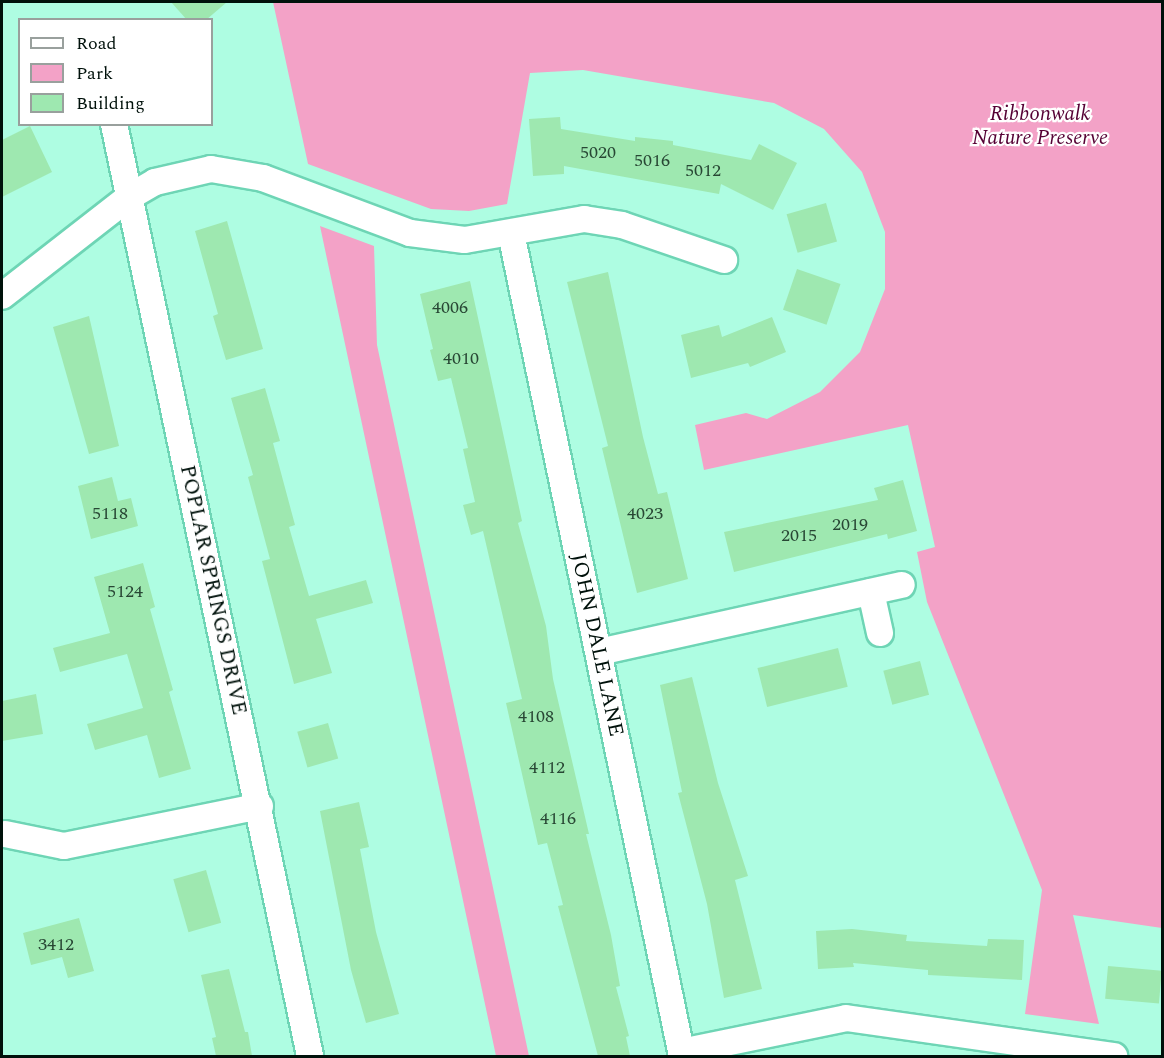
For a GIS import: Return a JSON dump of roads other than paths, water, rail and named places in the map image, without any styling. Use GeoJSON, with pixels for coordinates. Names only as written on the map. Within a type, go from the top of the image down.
{"type":"FeatureCollection","features":[{"type":"Feature","properties":{"kind":"street","name":"POPLAR SPRINGS DRIVE"},"geometry":{"type":"LineString","coordinates":[[114,126],[260,806],[310,1056]]}},
{"type":"Feature","properties":{"kind":"street"},"geometry":{"type":"LineString","coordinates":[[2,296],[129,197],[179,174],[231,170],[263,178],[410,233],[465,240],[584,219],[622,225],[724,260]]}},
{"type":"Feature","properties":{"kind":"street","name":"JOHN DALE LANE"},"geometry":{"type":"LineString","coordinates":[[511,233],[682,1054]]}},
{"type":"Feature","properties":{"kind":"street"},"geometry":{"type":"LineString","coordinates":[[599,652],[902,585]]}},
{"type":"Feature","properties":{"kind":"street"},"geometry":{"type":"LineString","coordinates":[[871,592],[880,633]]}},
{"type":"Feature","properties":{"kind":"street"},"geometry":{"type":"LineString","coordinates":[[4,834],[64,846],[260,806]]}},
{"type":"Feature","properties":{"kind":"street"},"geometry":{"type":"LineString","coordinates":[[682,1054],[846,1018],[1114,1056]]}},
{"type":"Feature","properties":{"kind":"park label","name":"Ribbonwalk Nature Preserve"},"geometry":{"type":"Point","coordinates":[1040,126]}}]}
